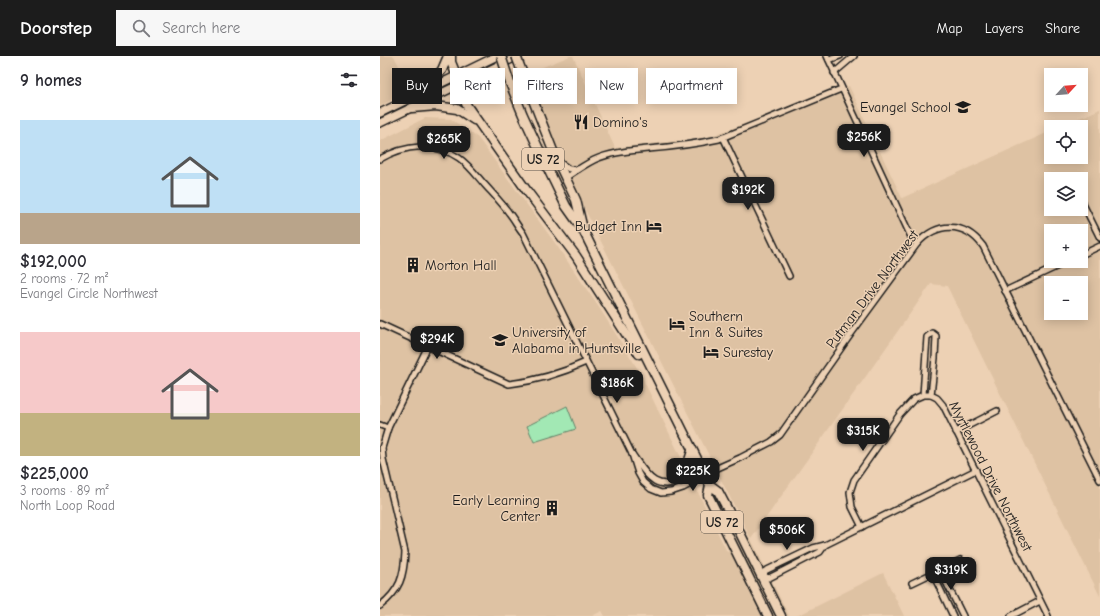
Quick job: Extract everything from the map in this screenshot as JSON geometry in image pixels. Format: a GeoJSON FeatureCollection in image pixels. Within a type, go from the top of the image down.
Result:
{"type":"FeatureCollection","features":[{"type":"Feature","properties":{"kind":"highway"},"geometry":{"type":"LineString","coordinates":[[450,56],[453,68]]}},
{"type":"Feature","properties":{"kind":"highway"},"geometry":{"type":"LineString","coordinates":[[442,70],[450,56]]}},
{"type":"Feature","properties":{"kind":"highway","name":"US 72"},"geometry":{"type":"LineString","coordinates":[[501,56],[526,122],[566,206],[583,230],[692,451],[710,485],[718,491],[763,576],[780,616]]}},
{"type":"Feature","properties":{"kind":"highway","name":"US 72"},"geometry":{"type":"LineString","coordinates":[[517,56],[556,160],[576,200],[583,230]]}},
{"type":"Feature","properties":{"kind":"highway"},"geometry":{"type":"LineString","coordinates":[[466,104],[527,191],[580,262],[666,398]]}},
{"type":"Feature","properties":{"kind":"highway"},"geometry":{"type":"LineString","coordinates":[[412,108],[436,106],[456,109],[478,122]]}},
{"type":"Feature","properties":{"kind":"highway","name":"US 72"},"geometry":{"type":"LineString","coordinates":[[526,122],[535,133],[556,174],[565,178]]}},
{"type":"Feature","properties":{"kind":"highway"},"geometry":{"type":"LineString","coordinates":[[677,482],[685,473],[692,451]]}},
{"type":"Feature","properties":{"kind":"highway","name":"US 72"},"geometry":{"type":"LineString","coordinates":[[710,485],[708,495],[768,616]]}},
{"type":"Feature","properties":{"kind":"highway"},"geometry":{"type":"LineString","coordinates":[[744,567],[751,569],[757,578],[763,576]]}},
{"type":"Feature","properties":{"kind":"highway"},"geometry":{"type":"LineString","coordinates":[[752,584],[758,584],[762,590],[770,593]]}},
{"type":"Feature","properties":{"kind":"main road"},"geometry":{"type":"LineString","coordinates":[[471,68],[497,56]]}},
{"type":"Feature","properties":{"kind":"main road"},"geometry":{"type":"LineString","coordinates":[[493,68],[517,56]]}},
{"type":"Feature","properties":{"kind":"main road"},"geometry":{"type":"LineString","coordinates":[[380,123],[450,89]]}},
{"type":"Feature","properties":{"kind":"main road"},"geometry":{"type":"LineString","coordinates":[[380,113],[399,104]]}},
{"type":"Feature","properties":{"kind":"street"},"geometry":{"type":"LineString","coordinates":[[840,56],[828,58],[841,89],[912,239],[917,244]]}},
{"type":"Feature","properties":{"kind":"street"},"geometry":{"type":"LineString","coordinates":[[834,73],[854,56]]}},
{"type":"Feature","properties":{"kind":"street"},"geometry":{"type":"LineString","coordinates":[[565,178],[593,160],[610,154],[704,142],[723,137],[841,89]]}},
{"type":"Feature","properties":{"kind":"street"},"geometry":{"type":"LineString","coordinates":[[723,137],[789,276]]}},
{"type":"Feature","properties":{"kind":"street"},"geometry":{"type":"LineString","coordinates":[[380,159],[405,148],[420,146],[432,147],[446,151],[459,159],[473,172],[509,212],[522,234],[632,454],[638,473],[643,482],[651,489],[661,493],[672,492],[696,481],[704,474]]}},
{"type":"Feature","properties":{"kind":"street"},"geometry":{"type":"LineString","coordinates":[[556,160],[560,164],[570,169],[578,169]]}},
{"type":"Feature","properties":{"kind":"street"},"geometry":{"type":"LineString","coordinates":[[1088,214],[1100,238]]}},
{"type":"Feature","properties":{"kind":"street","name":"Putman Drive Northwest"},"geometry":{"type":"LineString","coordinates":[[704,474],[740,458],[771,442],[780,435],[855,328],[917,244],[937,229],[948,227],[968,232],[979,240],[983,246],[1100,480]]}},
{"type":"Feature","properties":{"kind":"street"},"geometry":{"type":"LineString","coordinates":[[1088,252],[1100,246]]}},
{"type":"Feature","properties":{"kind":"street"},"geometry":{"type":"LineString","coordinates":[[1005,291],[1054,268]]}},
{"type":"Feature","properties":{"kind":"street"},"geometry":{"type":"LineString","coordinates":[[380,324],[509,384],[529,382],[570,369],[586,362]]}},
{"type":"Feature","properties":{"kind":"street"},"geometry":{"type":"LineString","coordinates":[[862,527],[852,507],[850,492],[854,480],[900,414],[914,399],[923,395],[927,337],[932,334],[936,336],[931,395]]}},
{"type":"Feature","properties":{"kind":"street"},"geometry":{"type":"LineString","coordinates":[[380,606],[396,590],[401,580],[405,552],[389,488],[382,448],[388,428],[428,346]]}},
{"type":"Feature","properties":{"kind":"street","name":"Myrtlewood Drive Northwest"},"geometry":{"type":"LineString","coordinates":[[923,395],[931,395],[937,398],[943,405],[1048,616]]}},
{"type":"Feature","properties":{"kind":"street"},"geometry":{"type":"LineString","coordinates":[[956,432],[997,411]]}},
{"type":"Feature","properties":{"kind":"street"},"geometry":{"type":"LineString","coordinates":[[380,425],[388,428]]}},
{"type":"Feature","properties":{"kind":"street"},"geometry":{"type":"LineString","coordinates":[[632,454],[645,472],[654,481],[662,484],[670,484],[684,480],[693,475],[704,474]]}},
{"type":"Feature","properties":{"kind":"street"},"geometry":{"type":"LineString","coordinates":[[763,576],[765,571],[813,548],[825,545],[976,470]]}},
{"type":"Feature","properties":{"kind":"street"},"geometry":{"type":"LineString","coordinates":[[912,584],[960,560]]}},
{"type":"Feature","properties":{"kind":"street"},"geometry":{"type":"LineString","coordinates":[[940,570],[963,616]]}},
{"type":"Feature","properties":{"kind":"street"},"geometry":{"type":"LineString","coordinates":[[933,574],[953,616]]}},
{"type":"Feature","properties":{"kind":"street"},"geometry":{"type":"LineString","coordinates":[[1011,616],[1040,601]]}},
{"type":"Feature","properties":{"kind":"shaded area"},"geometry":{"type":"Polygon","coordinates":[[[380,56],[394,56],[400,68],[392,68],[392,100],[380,106],[380,56]]]}},
{"type":"Feature","properties":{"kind":"shaded area"},"geometry":{"type":"Polygon","coordinates":[[[570,56],[573,56],[585,82],[585,104],[595,104],[615,148],[708,137],[849,86],[902,198],[1044,134],[1044,164],[1088,164],[1088,120],[1076,120],[1100,109],[1100,596],[947,286],[931,284],[751,539],[563,166],[539,104],[577,104],[577,68],[540,68],[570,56]]]}},
{"type":"Feature","properties":{"kind":"shaded area","name":"University of Alabama in Huntsville"},"geometry":{"type":"Polygon","coordinates":[[[425,118],[451,119],[478,138],[555,243],[600,309],[639,371],[727,552],[751,539],[789,616],[605,616],[602,611],[592,616],[380,616],[380,141],[425,118]]]}},
{"type":"Feature","properties":{"kind":"shaded area"},"geometry":{"type":"Polygon","coordinates":[[[883,573],[904,616],[797,616],[883,573]]]}},
{"type":"Feature","properties":{"kind":"green space"},"geometry":{"type":"Polygon","coordinates":[[[567,406],[576,429],[534,442],[527,426],[567,406]]]}},
{"type":"Feature","properties":{"kind":"place","name":"Evangel School"},"geometry":{"type":"Point","coordinates":[963,107]}},
{"type":"Feature","properties":{"kind":"place","name":"Domino's"},"geometry":{"type":"Point","coordinates":[581,122]}},
{"type":"Feature","properties":{"kind":"place","name":"Budget Inn"},"geometry":{"type":"Point","coordinates":[654,226]}},
{"type":"Feature","properties":{"kind":"place","name":"Morton Hall"},"geometry":{"type":"Point","coordinates":[413,265]}},
{"type":"Feature","properties":{"kind":"place","name":"Southern Inn & Suites"},"geometry":{"type":"Point","coordinates":[677,324]}},
{"type":"Feature","properties":{"kind":"place","name":"University of Alabama in Huntsville"},"geometry":{"type":"Point","coordinates":[500,340]}},
{"type":"Feature","properties":{"kind":"place","name":"Surestay"},"geometry":{"type":"Point","coordinates":[711,352]}},
{"type":"Feature","properties":{"kind":"place","name":"Early Learning Center"},"geometry":{"type":"Point","coordinates":[552,508]}}]}
